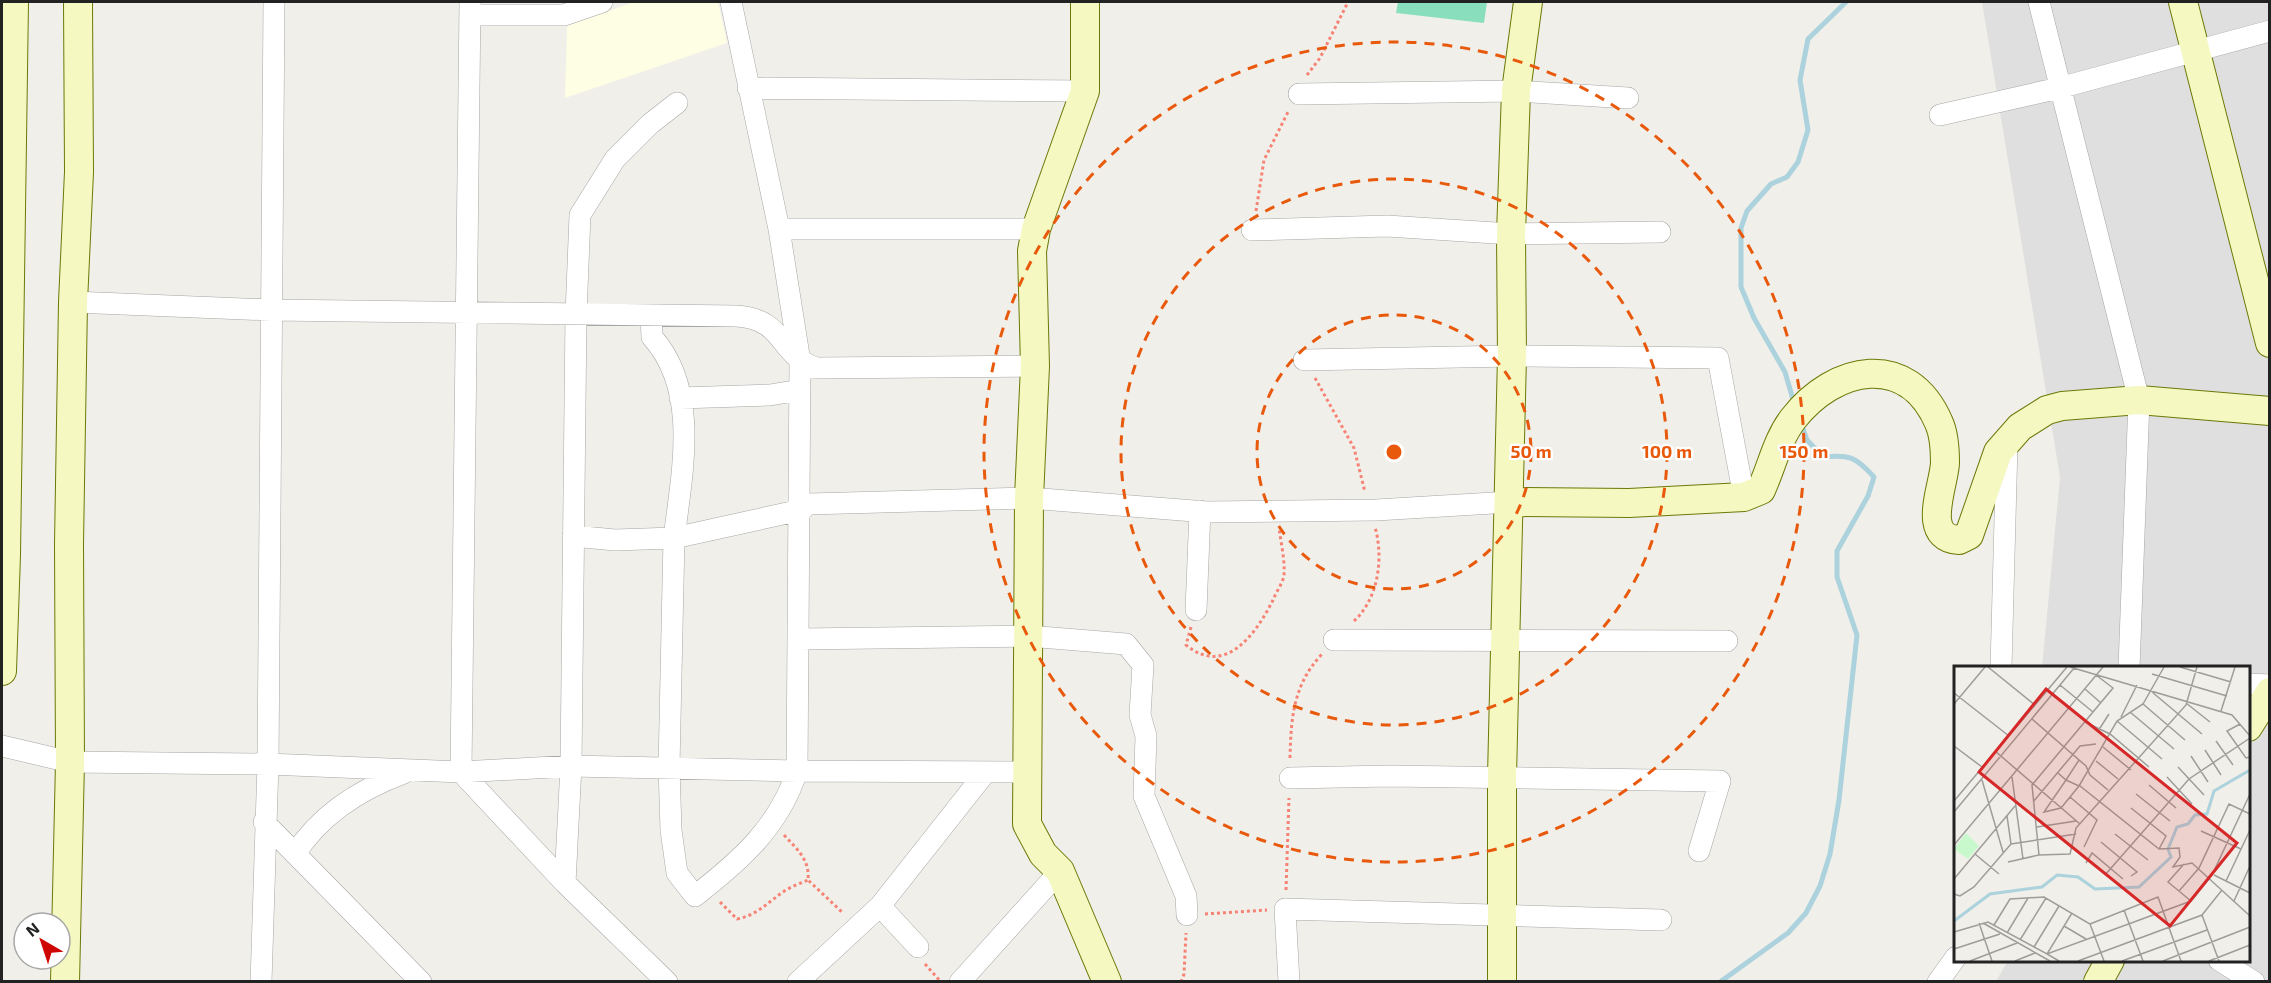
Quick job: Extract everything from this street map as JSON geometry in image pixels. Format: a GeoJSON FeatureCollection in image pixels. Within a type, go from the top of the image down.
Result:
{"type":"FeatureCollection","features":[{"type":"Feature","properties":{"kind":"street"},"geometry":{"type":"LineString","coordinates":[[2,671],[6,178],[14,2]]}},
{"type":"Feature","properties":{"kind":"street"},"geometry":{"type":"LineString","coordinates":[[65,981],[70,762],[69,544],[73,302],[80,172],[78,2]]}},
{"type":"Feature","properties":{"kind":"street"},"geometry":{"type":"LineString","coordinates":[[261,981],[264,822],[268,764],[274,2]]}},
{"type":"Feature","properties":{"kind":"street"},"geometry":{"type":"LineString","coordinates":[[602,2],[564,15],[470,8],[461,772],[565,883],[667,981]]}},
{"type":"Feature","properties":{"kind":"street"},"geometry":{"type":"LineString","coordinates":[[651,315],[652,337],[667,353],[675,371],[680,398],[684,454],[674,538],[669,767],[671,830],[677,873],[695,896],[736,864],[773,823],[792,789],[797,771],[801,510],[800,362],[779,229],[731,2]]}},
{"type":"Feature","properties":{"kind":"street"},"geometry":{"type":"LineString","coordinates":[[1085,2],[1085,91],[1035,229],[1032,251],[1035,366],[1029,498],[1027,824],[1043,854],[1060,872],[1107,981]]}},
{"type":"Feature","properties":{"kind":"street"},"geometry":{"type":"LineString","coordinates":[[1502,981],[1502,777],[1512,356],[1510,234],[1516,91],[1528,2]]}},
{"type":"Feature","properties":{"kind":"street"},"geometry":{"type":"LineString","coordinates":[[2039,2],[2139,400],[2129,666]]}},
{"type":"Feature","properties":{"kind":"street"},"geometry":{"type":"LineString","coordinates":[[2183,2],[2270,343]]}},
{"type":"Feature","properties":{"kind":"street"},"geometry":{"type":"LineString","coordinates":[[1940,115],[2059,88],[2270,31]]}},
{"type":"Feature","properties":{"kind":"street"},"geometry":{"type":"LineString","coordinates":[[748,88],[1085,91]]}},
{"type":"Feature","properties":{"kind":"street"},"geometry":{"type":"LineString","coordinates":[[1299,94],[1516,91],[1628,98]]}},
{"type":"Feature","properties":{"kind":"street"},"geometry":{"type":"LineString","coordinates":[[565,883],[571,766],[576,315],[580,215],[615,159],[650,124],[677,103]]}},
{"type":"Feature","properties":{"kind":"street"},"geometry":{"type":"LineString","coordinates":[[1252,230],[1387,226],[1510,234],[1660,232]]}},
{"type":"Feature","properties":{"kind":"street"},"geometry":{"type":"LineString","coordinates":[[779,229],[1035,229]]}},
{"type":"Feature","properties":{"kind":"street"},"geometry":{"type":"LineString","coordinates":[[73,302],[467,315],[752,317],[771,326],[800,362],[816,368],[1035,366]]}},
{"type":"Feature","properties":{"kind":"street"},"geometry":{"type":"LineString","coordinates":[[1304,360],[1512,356],[1718,358],[1744,497]]}},
{"type":"Feature","properties":{"kind":"street"},"geometry":{"type":"LineString","coordinates":[[573,536],[615,540],[674,538],[801,510],[810,504],[1029,498],[1200,511],[1376,510],[1510,502],[1629,502],[1744,497],[1761,490],[1784,431],[1821,392],[1858,373],[1877,372],[1902,380],[1921,397],[1936,417],[1943,438],[1945,464],[1938,496],[1939,530],[1951,540],[1959,540],[1970,535],[1992,464],[2007,440],[2032,418],[2048,410],[2062,406],[2139,400],[2270,411]]}},
{"type":"Feature","properties":{"kind":"street"},"geometry":{"type":"LineString","coordinates":[[680,398],[770,395],[800,390]]}},
{"type":"Feature","properties":{"kind":"street"},"geometry":{"type":"LineString","coordinates":[[2001,666],[2007,440]]}},
{"type":"Feature","properties":{"kind":"street"},"geometry":{"type":"LineString","coordinates":[[1196,610],[1200,511]]}},
{"type":"Feature","properties":{"kind":"street"},"geometry":{"type":"LineString","coordinates":[[799,639],[1028,636],[1126,644],[1143,665],[1140,715],[1146,736],[1144,796],[1186,896],[1187,915]]}},
{"type":"Feature","properties":{"kind":"street"},"geometry":{"type":"LineString","coordinates":[[1334,640],[1727,641]]}},
{"type":"Feature","properties":{"kind":"street"},"geometry":{"type":"LineString","coordinates":[[2250,684],[2270,685]]}},
{"type":"Feature","properties":{"kind":"street"},"geometry":{"type":"LineString","coordinates":[[2250,724],[2270,692]]}},
{"type":"Feature","properties":{"kind":"street"},"geometry":{"type":"LineString","coordinates":[[2,746],[70,762],[268,764],[461,772],[571,766],[797,771],[1028,772]]}},
{"type":"Feature","properties":{"kind":"street"},"geometry":{"type":"LineString","coordinates":[[295,854],[305,838],[331,813],[384,780],[411,770]]}},
{"type":"Feature","properties":{"kind":"street"},"geometry":{"type":"LineString","coordinates":[[798,981],[880,906],[985,772]]}},
{"type":"Feature","properties":{"kind":"street"},"geometry":{"type":"LineString","coordinates":[[1290,778],[1390,776],[1720,781],[1700,851]]}},
{"type":"Feature","properties":{"kind":"street"},"geometry":{"type":"LineString","coordinates":[[264,822],[421,981]]}},
{"type":"Feature","properties":{"kind":"street"},"geometry":{"type":"LineString","coordinates":[[960,981],[1060,872]]}},
{"type":"Feature","properties":{"kind":"street"},"geometry":{"type":"LineString","coordinates":[[880,906],[918,947]]}},
{"type":"Feature","properties":{"kind":"street"},"geometry":{"type":"LineString","coordinates":[[1289,981],[1285,909],[1661,920]]}},
{"type":"Feature","properties":{"kind":"street"},"geometry":{"type":"LineString","coordinates":[[1938,981],[1954,960]]}},
{"type":"Feature","properties":{"kind":"street"},"geometry":{"type":"LineString","coordinates":[[2098,981],[2109,962]]}},
{"type":"Feature","properties":{"kind":"street"},"geometry":{"type":"LineString","coordinates":[[2223,962],[2254,981]]}},
{"type":"Feature","properties":{"kind":"street"},"geometry":{"type":"LineString","coordinates":[[2265,981],[2270,975]]}},
{"type":"Feature","properties":{"kind":"path"},"geometry":{"type":"LineString","coordinates":[[1186,645],[1202,654],[1225,654],[1243,646],[1264,617],[1284,577],[1275,509]]}},
{"type":"Feature","properties":{"kind":"path"},"geometry":{"type":"LineString","coordinates":[[773,823],[804,858],[809,869],[808,880]]}},
{"type":"Feature","properties":{"kind":"path"},"geometry":{"type":"LineString","coordinates":[[706,888],[737,919],[763,909],[787,890],[808,880]]}},
{"type":"Feature","properties":{"kind":"path"},"geometry":{"type":"LineString","coordinates":[[808,880],[857,926]]}},
{"type":"Feature","properties":{"kind":"path"},"geometry":{"type":"LineString","coordinates":[[1181,981],[1184,974],[1187,915],[1285,909]]}},
{"type":"Feature","properties":{"kind":"shaded area"},"geometry":{"type":"Polygon","coordinates":[[[634,2],[718,2],[727,43],[565,98],[567,26],[634,2]]]}},
{"type":"Feature","properties":{"kind":"shaded area"},"geometry":{"type":"Polygon","coordinates":[[[1982,2],[2269,2],[2269,981],[1996,981],[2007,962],[2250,962],[2250,666],[2042,666],[2060,477],[1982,2]]]}},
{"type":"Feature","properties":{"kind":"green space"},"geometry":{"type":"Polygon","coordinates":[[[1398,2],[1487,2],[1484,23],[1396,13],[1398,2]]]}},
{"type":"Feature","properties":{"kind":"waterway"},"geometry":{"type":"LineString","coordinates":[[1794,403],[1785,372],[1754,318],[1741,287],[1741,228],[1747,211],[1771,184],[1787,177],[1798,162],[1808,130],[1800,80],[1808,39],[1846,2]]}},
{"type":"Feature","properties":{"kind":"waterway"},"geometry":{"type":"LineString","coordinates":[[1720,982],[1788,933],[1806,913],[1820,886],[1830,854],[1839,800],[1857,635],[1837,577],[1837,551],[1868,496],[1874,477],[1852,458],[1823,457],[1807,440],[1801,423]]}}]}
